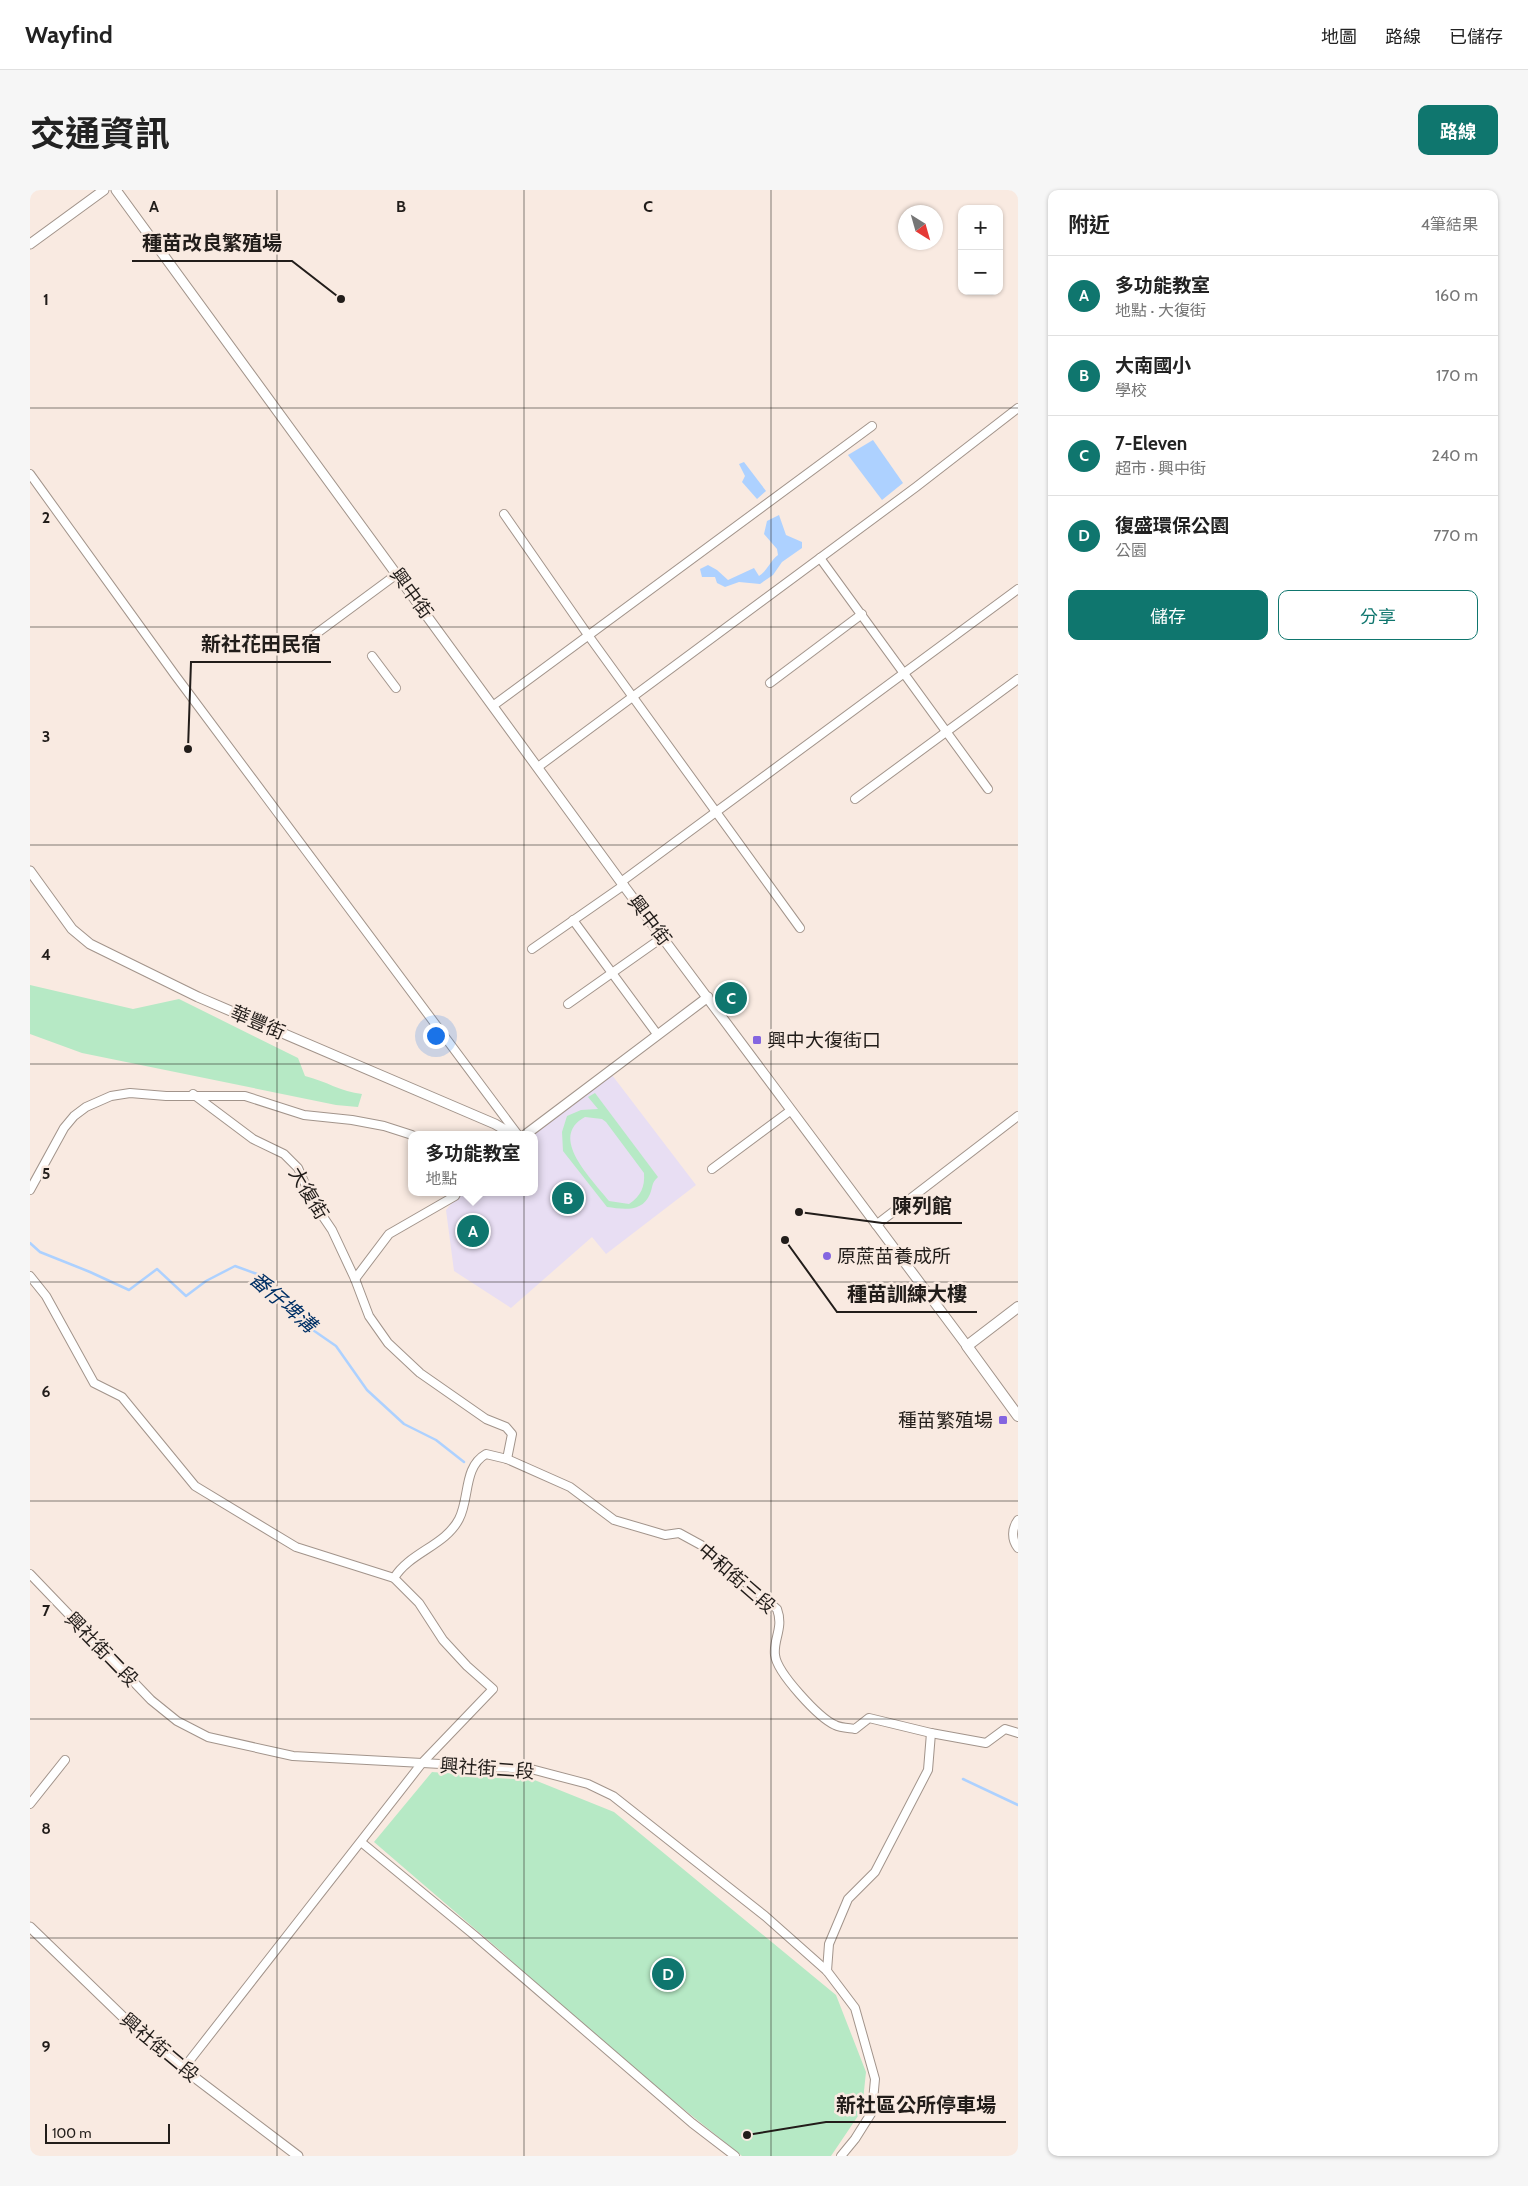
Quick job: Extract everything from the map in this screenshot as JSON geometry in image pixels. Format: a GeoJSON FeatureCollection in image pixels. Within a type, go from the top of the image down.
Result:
{"type":"FeatureCollection","features":[{"type":"Feature","properties":{"kind":"main road"},"geometry":{"type":"LineString","coordinates":[[1018,1308],[966,1346],[1018,1416]]}},
{"type":"Feature","properties":{"kind":"street"},"geometry":{"type":"LineString","coordinates":[[30,244],[104,190]]}},
{"type":"Feature","properties":{"kind":"street","name":"興中街"},"geometry":{"type":"LineString","coordinates":[[116,190],[623,884],[966,1346]]}},
{"type":"Feature","properties":{"kind":"street"},"geometry":{"type":"LineString","coordinates":[[538,767],[820,558],[1018,408]]}},
{"type":"Feature","properties":{"kind":"street"},"geometry":{"type":"LineString","coordinates":[[494,705],[872,426]]}},
{"type":"Feature","properties":{"kind":"street"},"geometry":{"type":"LineString","coordinates":[[30,474],[175,675],[513,1131]]}},
{"type":"Feature","properties":{"kind":"street"},"geometry":{"type":"LineString","coordinates":[[504,514],[632,697],[800,928]]}},
{"type":"Feature","properties":{"kind":"street"},"geometry":{"type":"LineString","coordinates":[[820,558],[988,789]]}},
{"type":"Feature","properties":{"kind":"street"},"geometry":{"type":"LineString","coordinates":[[305,642],[398,574]]}},
{"type":"Feature","properties":{"kind":"street"},"geometry":{"type":"LineString","coordinates":[[532,949],[623,884],[716,812],[1018,589]]}},
{"type":"Feature","properties":{"kind":"street"},"geometry":{"type":"LineString","coordinates":[[770,682],[862,614]]}},
{"type":"Feature","properties":{"kind":"street"},"geometry":{"type":"LineString","coordinates":[[372,656],[396,688]]}},
{"type":"Feature","properties":{"kind":"street"},"geometry":{"type":"LineString","coordinates":[[855,799],[1018,679]]}},
{"type":"Feature","properties":{"kind":"street","name":"華豐街"},"geometry":{"type":"LineString","coordinates":[[30,871],[72,928],[90,944],[198,997],[508,1131]]}},
{"type":"Feature","properties":{"kind":"street"},"geometry":{"type":"LineString","coordinates":[[573,920],[657,1034]]}},
{"type":"Feature","properties":{"kind":"street"},"geometry":{"type":"LineString","coordinates":[[568,1004],[663,937]]}},
{"type":"Feature","properties":{"kind":"street"},"geometry":{"type":"LineString","coordinates":[[530,1131],[708,996]]}},
{"type":"Feature","properties":{"kind":"street"},"geometry":{"type":"LineString","coordinates":[[30,1190],[64,1128],[74,1116],[86,1107],[111,1096],[130,1093],[166,1096],[192,1094],[245,1096],[304,1115],[352,1120],[384,1126],[408,1134]]}},
{"type":"Feature","properties":{"kind":"street","name":"大復街"},"geometry":{"type":"LineString","coordinates":[[192,1094],[253,1139],[284,1154],[298,1168],[312,1202],[332,1230],[356,1279],[369,1316],[388,1344],[420,1373],[450,1396],[486,1419],[506,1427],[512,1434],[506,1459]]}},
{"type":"Feature","properties":{"kind":"street"},"geometry":{"type":"LineString","coordinates":[[712,1169],[790,1111]]}},
{"type":"Feature","properties":{"kind":"street"},"geometry":{"type":"LineString","coordinates":[[876,1225],[1018,1116]]}},
{"type":"Feature","properties":{"kind":"street"},"geometry":{"type":"LineString","coordinates":[[356,1279],[389,1234],[455,1196]]}},
{"type":"Feature","properties":{"kind":"street"},"geometry":{"type":"LineString","coordinates":[[30,1276],[46,1296],[94,1383],[122,1397],[196,1486],[296,1547],[394,1578],[419,1603],[449,1646],[493,1689],[422,1763],[183,2068]]}},
{"type":"Feature","properties":{"kind":"street"},"geometry":{"type":"LineString","coordinates":[[394,1578],[400,1569],[416,1554],[445,1536],[459,1519],[473,1467],[478,1459],[486,1454],[506,1459]]}},
{"type":"Feature","properties":{"kind":"street","name":"中和街三段"},"geometry":{"type":"LineString","coordinates":[[506,1459],[570,1487],[614,1520],[665,1536],[679,1533],[701,1545],[777,1609],[780,1619],[774,1654],[779,1666],[803,1697],[835,1725],[854,1729],[869,1718],[931,1733],[986,1743],[1004,1729],[1018,1733]]}},
{"type":"Feature","properties":{"kind":"street"},"geometry":{"type":"LineString","coordinates":[[1018,1520],[1013,1527],[1014,1543],[1018,1548]]}},
{"type":"Feature","properties":{"kind":"street","name":"興社街二段"},"geometry":{"type":"LineString","coordinates":[[30,1574],[151,1700],[177,1721],[208,1737],[294,1756],[531,1769],[588,1784],[613,1796],[765,1916],[827,1971],[855,2008],[876,2079],[872,2112],[856,2139],[841,2156]]}},
{"type":"Feature","properties":{"kind":"street"},"geometry":{"type":"LineString","coordinates":[[827,1971],[829,1944],[848,1899],[875,1872],[928,1770],[931,1733]]}},
{"type":"Feature","properties":{"kind":"street"},"geometry":{"type":"LineString","coordinates":[[30,1804],[65,1760]]}},
{"type":"Feature","properties":{"kind":"street"},"geometry":{"type":"LineString","coordinates":[[361,1842],[482,1941],[692,2123],[735,2156]]}},
{"type":"Feature","properties":{"kind":"street","name":"興社街二段"},"geometry":{"type":"LineString","coordinates":[[30,1927],[152,2044],[298,2156]]}},
{"type":"Feature","properties":{"kind":"shaded area"},"geometry":{"type":"Polygon","coordinates":[[[612,1075],[696,1185],[606,1254],[592,1237],[511,1308],[454,1271],[446,1210],[458,1196],[538,1196],[538,1131],[535,1131],[612,1075]]]}},
{"type":"Feature","properties":{"kind":"green space"},"geometry":{"type":"Polygon","coordinates":[[[30,985],[133,1009],[179,999],[298,1058],[305,1076],[347,1091],[362,1094],[358,1107],[336,1105],[82,1053],[30,1034],[30,985]]]}},
{"type":"Feature","properties":{"kind":"green space"},"geometry":{"type":"Polygon","coordinates":[[[595,1093],[658,1177],[653,1183],[647,1200],[637,1207],[626,1209],[607,1207],[563,1151],[562,1132],[567,1116],[581,1110],[598,1109],[588,1097],[595,1093]],[[585,1117],[574,1125],[570,1136],[572,1147],[584,1170],[609,1201],[629,1204],[637,1198],[641,1191],[644,1183],[644,1173],[602,1119],[585,1117]]]}},
{"type":"Feature","properties":{"kind":"green space"},"geometry":{"type":"Polygon","coordinates":[[[432,1772],[532,1779],[614,1812],[836,1995],[866,2072],[862,2110],[831,2156],[742,2156],[584,2029],[503,1953],[374,1842],[432,1772]]]}},
{"type":"Feature","properties":{"kind":"water"},"geometry":{"type":"Polygon","coordinates":[[[873,440],[903,483],[882,500],[848,455],[873,440]]]}},
{"type":"Feature","properties":{"kind":"water"},"geometry":{"type":"Polygon","coordinates":[[[744,462],[766,491],[757,499],[742,482],[745,476],[739,464],[744,462]]]}},
{"type":"Feature","properties":{"kind":"water"},"geometry":{"type":"Polygon","coordinates":[[[779,515],[786,535],[802,542],[802,548],[782,562],[773,575],[760,584],[739,582],[725,587],[717,583],[715,577],[702,577],[700,569],[708,565],[728,580],[754,568],[759,576],[762,574],[778,555],[777,549],[764,534],[767,521],[779,515]]]}},
{"type":"Feature","properties":{"kind":"waterway","name":"番仔埤溝"},"geometry":{"type":"LineString","coordinates":[[30,1243],[40,1252],[129,1290],[157,1269],[186,1296],[206,1281],[235,1266],[257,1274],[310,1328],[336,1346],[367,1390],[404,1424],[436,1440],[464,1462]]}},
{"type":"Feature","properties":{"kind":"waterway"},"geometry":{"type":"LineString","coordinates":[[963,1779],[1018,1805]]}},
{"type":"Feature","properties":{"kind":"place","name":"種苗改良繁殖場"},"geometry":{"type":"Point","coordinates":[341,299]}},
{"type":"Feature","properties":{"kind":"place","name":"新社花田民宿"},"geometry":{"type":"Point","coordinates":[188,749]}},
{"type":"Feature","properties":{"kind":"place","name":"7-Eleven"},"geometry":{"type":"Point","coordinates":[731,998]}},
{"type":"Feature","properties":{"kind":"place","name":"興中大復街口"},"geometry":{"type":"Point","coordinates":[757,1040]}},
{"type":"Feature","properties":{"kind":"place","name":"大南國小"},"geometry":{"type":"Point","coordinates":[568,1198]}},
{"type":"Feature","properties":{"kind":"place","name":"陳列館"},"geometry":{"type":"Point","coordinates":[799,1212]}},
{"type":"Feature","properties":{"kind":"place","name":"多功能教室"},"geometry":{"type":"Point","coordinates":[473,1231]}},
{"type":"Feature","properties":{"kind":"place","name":"種苗訓練大樓"},"geometry":{"type":"Point","coordinates":[785,1240]}},
{"type":"Feature","properties":{"kind":"place","name":"原蔗苗養成所"},"geometry":{"type":"Point","coordinates":[827,1256]}},
{"type":"Feature","properties":{"kind":"place","name":"種苗繁殖場"},"geometry":{"type":"Point","coordinates":[1003,1420]}},
{"type":"Feature","properties":{"kind":"place","name":"復盛環保公園"},"geometry":{"type":"Point","coordinates":[668,1974]}},
{"type":"Feature","properties":{"kind":"place","name":"新社區公所停車場"},"geometry":{"type":"Point","coordinates":[747,2135]}}]}
